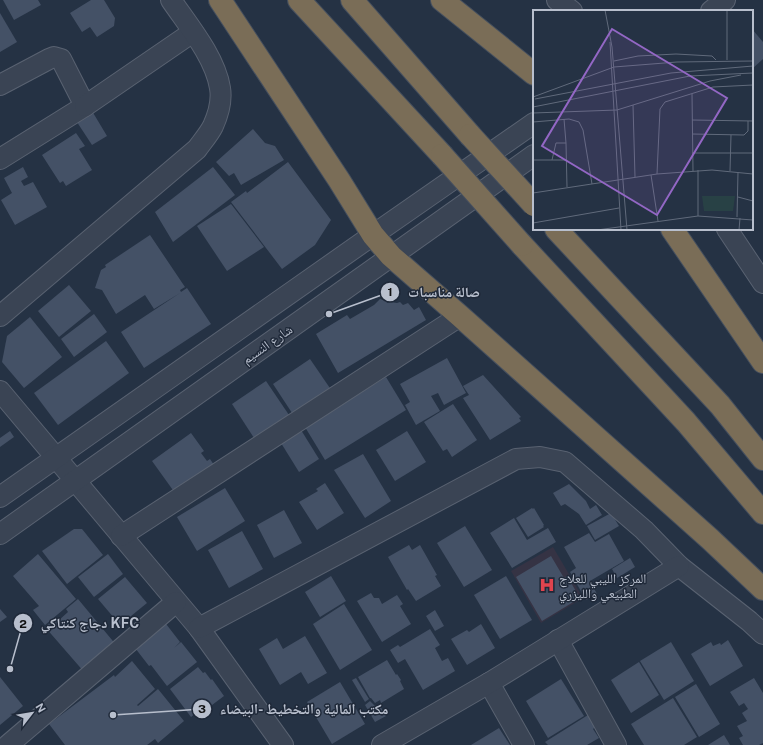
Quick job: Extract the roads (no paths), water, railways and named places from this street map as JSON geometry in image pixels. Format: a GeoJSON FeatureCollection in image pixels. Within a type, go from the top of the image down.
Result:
{"type":"FeatureCollection","features":[{"type":"Feature","properties":{"kind":"highway"},"geometry":{"type":"LineString","coordinates":[[220,0],[334,174],[372,235],[391,256],[710,539],[763,589]]}},
{"type":"Feature","properties":{"kind":"highway"},"geometry":{"type":"LineString","coordinates":[[299,0],[442,155],[522,245],[686,422],[763,513]]}},
{"type":"Feature","properties":{"kind":"highway"},"geometry":{"type":"LineString","coordinates":[[352,0],[470,135],[533,204]]}},
{"type":"Feature","properties":{"kind":"highway"},"geometry":{"type":"LineString","coordinates":[[442,0],[533,73]]}},
{"type":"Feature","properties":{"kind":"highway"},"geometry":{"type":"LineString","coordinates":[[557,230],[720,405],[763,459]]}},
{"type":"Feature","properties":{"kind":"highway"},"geometry":{"type":"LineString","coordinates":[[673,230],[763,362]]}},
{"type":"Feature","properties":{"kind":"street"},"geometry":{"type":"LineString","coordinates":[[0,316],[197,149],[213,127],[219,108],[220,88],[215,71],[207,53],[171,0]]}},
{"type":"Feature","properties":{"kind":"street"},"geometry":{"type":"LineString","coordinates":[[557,0],[571,10]]}},
{"type":"Feature","properties":{"kind":"street"},"geometry":{"type":"LineString","coordinates":[[712,10],[725,0]]}},
{"type":"Feature","properties":{"kind":"street"},"geometry":{"type":"LineString","coordinates":[[1,156],[85,106],[193,32]]}},
{"type":"Feature","properties":{"kind":"street"},"geometry":{"type":"LineString","coordinates":[[0,85],[54,57],[61,59],[85,106]]}},
{"type":"Feature","properties":{"kind":"street"},"geometry":{"type":"LineString","coordinates":[[0,497],[533,124]]}},
{"type":"Feature","properties":{"kind":"street","name":"شارع النسيم"},"geometry":{"type":"LineString","coordinates":[[0,534],[533,156]]}},
{"type":"Feature","properties":{"kind":"street"},"geometry":{"type":"LineString","coordinates":[[728,230],[763,283]]}},
{"type":"Feature","properties":{"kind":"street"},"geometry":{"type":"LineString","coordinates":[[121,536],[460,316]]}},
{"type":"Feature","properties":{"kind":"street"},"geometry":{"type":"LineString","coordinates":[[0,391],[74,481],[199,628],[283,745]]}},
{"type":"Feature","properties":{"kind":"street"},"geometry":{"type":"LineString","coordinates":[[199,628],[516,459],[540,457],[565,462],[644,530],[679,566],[749,621],[763,634]]}},
{"type":"Feature","properties":{"kind":"street"},"geometry":{"type":"LineString","coordinates":[[394,742],[679,566]]}},
{"type":"Feature","properties":{"kind":"street"},"geometry":{"type":"LineString","coordinates":[[8,745],[176,602]]}},
{"type":"Feature","properties":{"kind":"street"},"geometry":{"type":"LineString","coordinates":[[558,640],[616,745]]}},
{"type":"Feature","properties":{"kind":"street"},"geometry":{"type":"LineString","coordinates":[[489,683],[524,745]]}},
{"type":"Feature","properties":{"kind":"place","name":"صالة مناسبات"},"geometry":{"type":"Point","coordinates":[329,314]}},
{"type":"Feature","properties":{"kind":"place","name":"المركز الليبي للعلاج الطبيعي والليزري"},"geometry":{"type":"Point","coordinates":[547,585]}},
{"type":"Feature","properties":{"kind":"place","name":"دجاج كنتاكي KFC"},"geometry":{"type":"Point","coordinates":[10,669]}},
{"type":"Feature","properties":{"kind":"place","name":"مكتب المالية والتخطيط -البيضاء"},"geometry":{"type":"Point","coordinates":[113,715]}}]}
